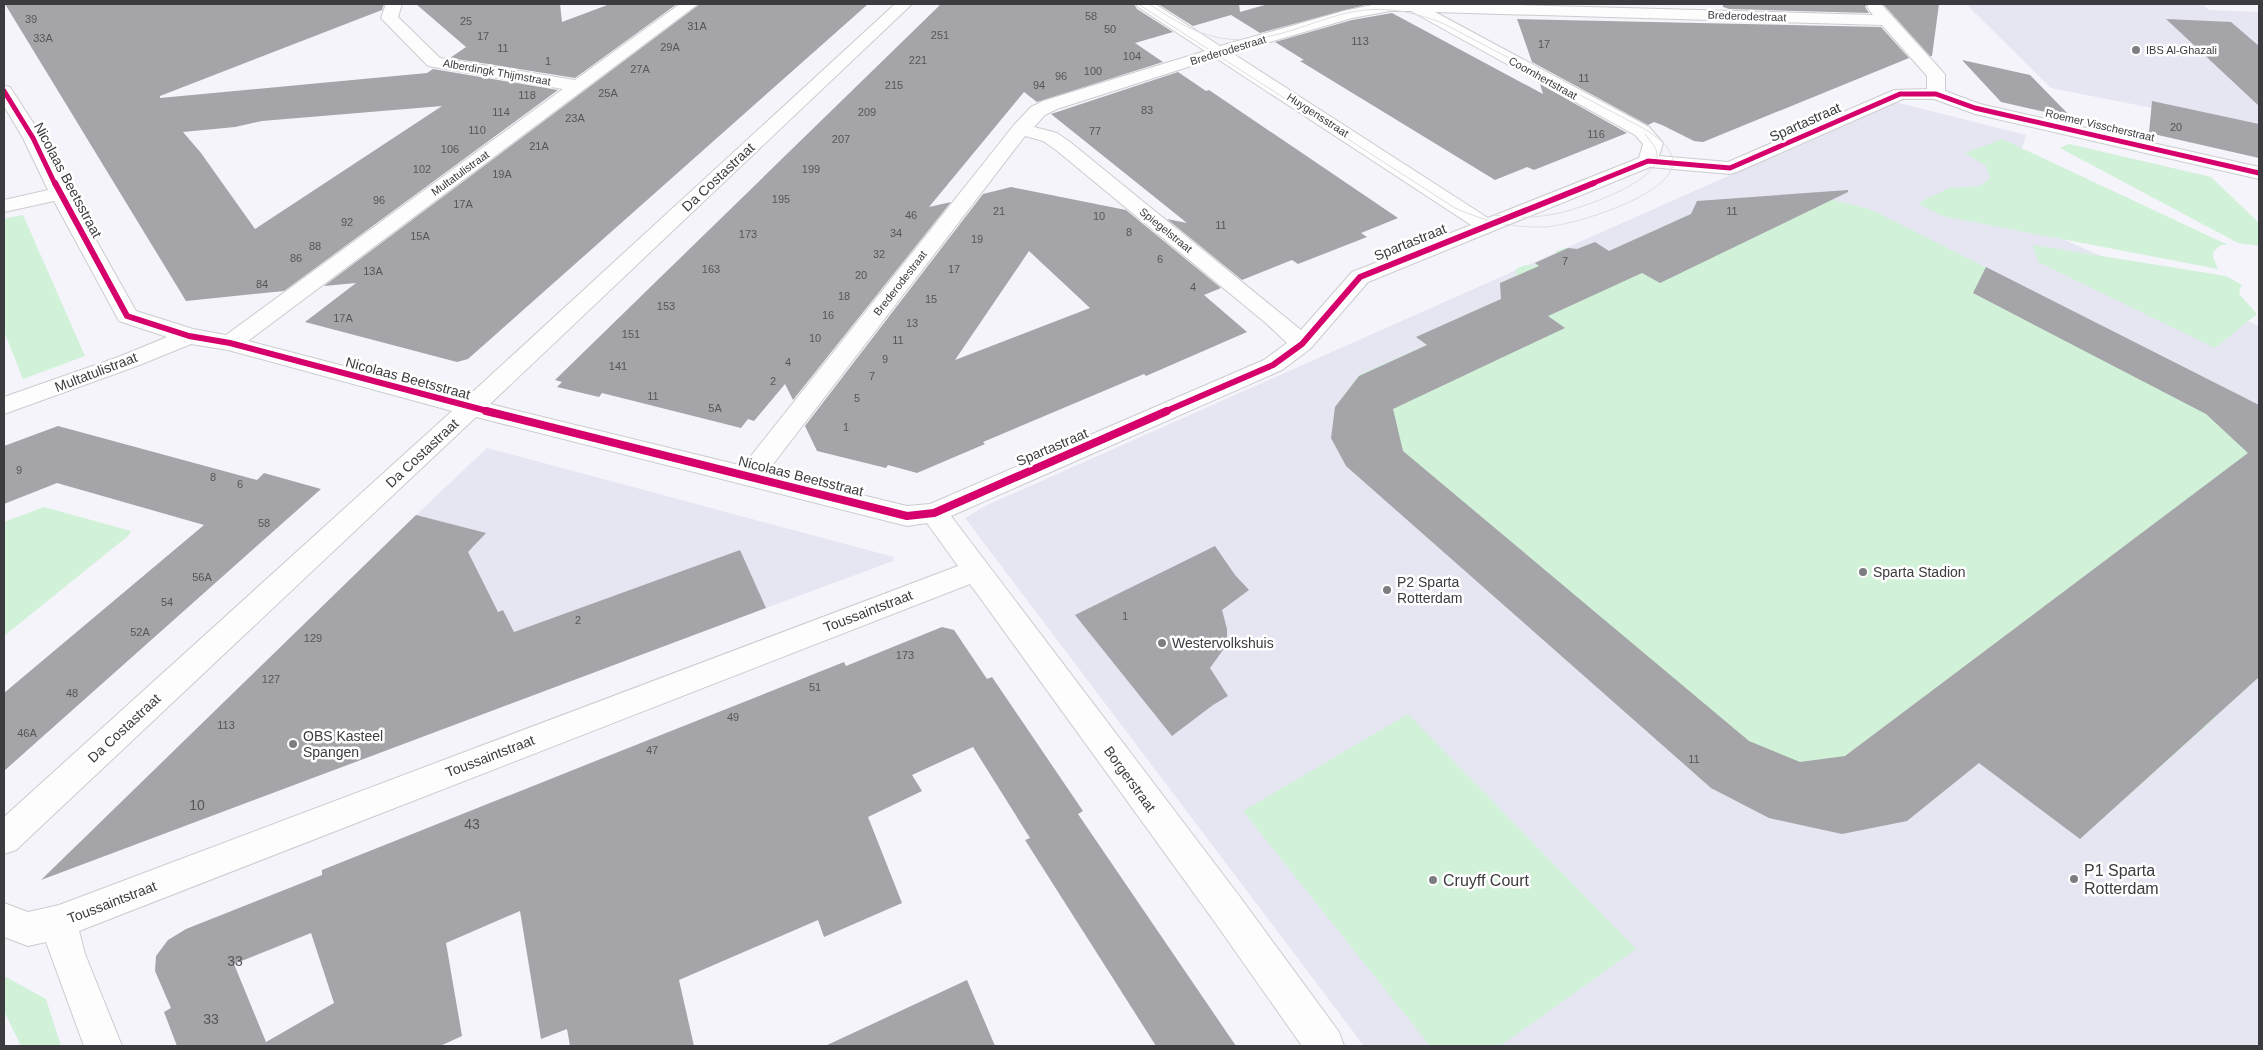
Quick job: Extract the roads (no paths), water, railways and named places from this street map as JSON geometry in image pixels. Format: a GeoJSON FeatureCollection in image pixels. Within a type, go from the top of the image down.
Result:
{"type":"FeatureCollection","features":[{"type":"Feature","properties":{"kind":"street","name":"Alberdingk Thijmstraat"},"geometry":{"type":"LineString","coordinates":[[394,4],[389,18],[434,62],[579,86]]}},
{"type":"Feature","properties":{"kind":"street","name":"Multatulistraat"},"geometry":{"type":"LineString","coordinates":[[230,343],[690,4]]}},
{"type":"Feature","properties":{"kind":"street","name":"Da Costastraat"},"geometry":{"type":"LineString","coordinates":[[4,839],[472,407],[904,4]]}},
{"type":"Feature","properties":{"kind":"street","name":"Huygensstraat"},"geometry":{"type":"LineString","coordinates":[[1144,4],[1486,225]]}},
{"type":"Feature","properties":{"kind":"street"},"geometry":{"type":"LineString","coordinates":[[1873,4],[1936,75],[1936,94]]}},
{"type":"Feature","properties":{"kind":"street","name":"Brederodestraat"},"geometry":{"type":"LineString","coordinates":[[749,476],[1022,129],[1038,112],[1050,105],[1257,40],[1350,14],[1390,6],[1886,20]]}},
{"type":"Feature","properties":{"kind":"street","name":"Coornhertstraat"},"geometry":{"type":"LineString","coordinates":[[1414,7],[1642,131],[1653,143],[1648,161]]}},
{"type":"Feature","properties":{"kind":"street","name":"Nicolaas Beetsstraat"},"geometry":{"type":"LineString","coordinates":[[4,92],[33,138],[60,194],[127,316],[188,336],[230,343],[472,407],[907,516],[934,513]]}},
{"type":"Feature","properties":{"kind":"street","name":"Spartastraat"},"geometry":{"type":"LineString","coordinates":[[934,513],[1273,365],[1302,344],[1360,276],[1648,161],[1730,168],[1900,94],[1936,94]]}},
{"type":"Feature","properties":{"kind":"street","name":"Roemer Visscherstraat"},"geometry":{"type":"LineString","coordinates":[[1936,94],[1975,108],[2259,173]]}},
{"type":"Feature","properties":{"kind":"street","name":"Spiegelstraat"},"geometry":{"type":"LineString","coordinates":[[1022,129],[1050,137],[1063,146],[1275,319],[1302,344]]}},
{"type":"Feature","properties":{"kind":"street"},"geometry":{"type":"LineString","coordinates":[[4,206],[60,194]]}},
{"type":"Feature","properties":{"kind":"street","name":"Multatulistraat"},"geometry":{"type":"LineString","coordinates":[[4,406],[188,336]]}},
{"type":"Feature","properties":{"kind":"street","name":"Borgerstraat"},"geometry":{"type":"LineString","coordinates":[[934,513],[1227,909],[1325,1046]]}},
{"type":"Feature","properties":{"kind":"street","name":"Toussaintstraat"},"geometry":{"type":"LineString","coordinates":[[4,920],[28,929],[59,922],[976,570]]}},
{"type":"Feature","properties":{"kind":"street"},"geometry":{"type":"LineString","coordinates":[[59,922],[67,954],[103,1046]]}},
{"type":"Feature","properties":{"kind":"tram line"},"geometry":{"type":"LineString","coordinates":[[1138,4],[1455,208],[1477,217],[1498,223],[1544,227],[1576,221],[1597,215],[1640,197],[1657,186],[1669,174],[1673,161],[1672,155],[1662,142],[1643,128],[1432,19],[1397,11],[1360,11],[1332,17],[1274,35],[1244,40],[1217,37],[1196,31],[1149,4]]}},
{"type":"Feature","properties":{"kind":"tram line"},"geometry":{"type":"LineString","coordinates":[[1495,215],[1529,217],[1560,213],[1611,195],[1628,186],[1643,177],[1653,167],[1657,157],[1655,148],[1645,134]]}},
{"type":"Feature","properties":{"kind":"place","name":"IBS Al-Ghazali"},"geometry":{"type":"Point","coordinates":[2136,50]}},
{"type":"Feature","properties":{"kind":"place","name":"Sparta Stadion"},"geometry":{"type":"Point","coordinates":[1863,572]}},
{"type":"Feature","properties":{"kind":"place","name":"P2 Sparta Rotterdam"},"geometry":{"type":"Point","coordinates":[1387,590]}},
{"type":"Feature","properties":{"kind":"place","name":"Westervolkshuis"},"geometry":{"type":"Point","coordinates":[1162,643]}},
{"type":"Feature","properties":{"kind":"place","name":"OBS Kasteel Spangen"},"geometry":{"type":"Point","coordinates":[293,744]}},
{"type":"Feature","properties":{"kind":"place","name":"P1 Sparta Rotterdam"},"geometry":{"type":"Point","coordinates":[2074,879]}},
{"type":"Feature","properties":{"kind":"place","name":"Cruyff Court"},"geometry":{"type":"Point","coordinates":[1433,880]}}]}
